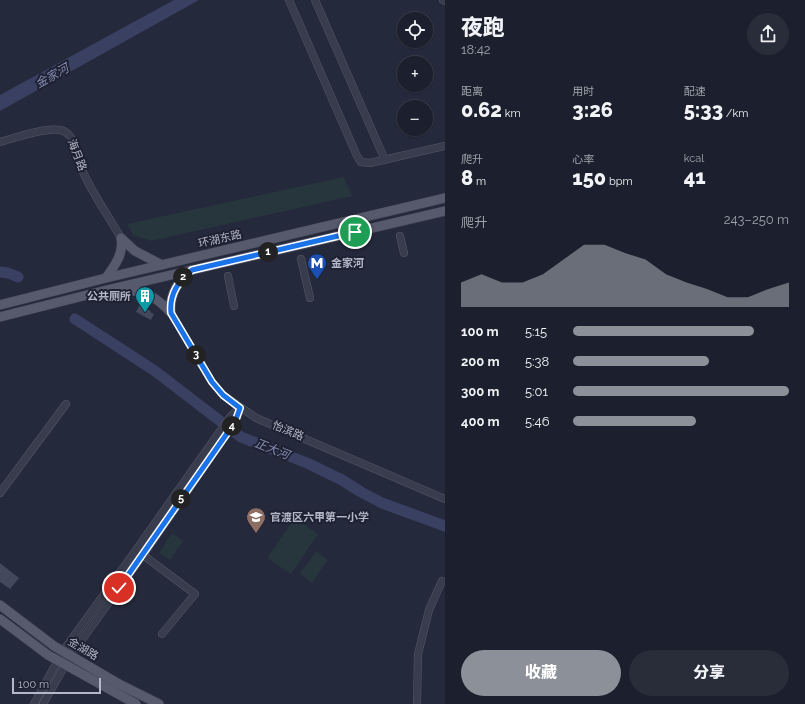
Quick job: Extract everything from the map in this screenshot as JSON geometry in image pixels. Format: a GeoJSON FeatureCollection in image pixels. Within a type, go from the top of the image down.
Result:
{"type":"FeatureCollection","features":[{"type":"Feature","properties":{"kind":"main road","name":"环湖东路"},"geometry":{"type":"LineString","coordinates":[[0,305],[106,278],[445,198]]}},
{"type":"Feature","properties":{"kind":"main road"},"geometry":{"type":"LineString","coordinates":[[0,317],[111,288],[445,211]]}},
{"type":"Feature","properties":{"kind":"main road"},"geometry":{"type":"LineString","coordinates":[[121,238],[135,251],[162,265]]}},
{"type":"Feature","properties":{"kind":"main road"},"geometry":{"type":"LineString","coordinates":[[106,278],[119,258],[123,246],[121,238]]}},
{"type":"Feature","properties":{"kind":"main road"},"geometry":{"type":"LineString","coordinates":[[171,313],[170,305],[176,288],[184,276],[192,270]]}},
{"type":"Feature","properties":{"kind":"main road"},"geometry":{"type":"LineString","coordinates":[[111,288],[149,294],[159,300],[171,313]]}},
{"type":"Feature","properties":{"kind":"main road","name":"金湖路"},"geometry":{"type":"LineString","coordinates":[[0,605],[67,653],[119,684],[159,704]]}},
{"type":"Feature","properties":{"kind":"main road","name":"金湖路"},"geometry":{"type":"LineString","coordinates":[[0,619],[62,663],[136,704]]}},
{"type":"Feature","properties":{"kind":"street"},"geometry":{"type":"LineString","coordinates":[[289,0],[357,156],[361,162],[365,163],[385,160],[445,146]]}},
{"type":"Feature","properties":{"kind":"street"},"geometry":{"type":"LineString","coordinates":[[315,0],[385,160]]}},
{"type":"Feature","properties":{"kind":"street","name":"海月路"},"geometry":{"type":"LineString","coordinates":[[0,142],[27,134],[54,130],[61,130],[68,134],[75,145],[77,159],[81,168],[121,238]]}},
{"type":"Feature","properties":{"kind":"street"},"geometry":{"type":"LineString","coordinates":[[400,236],[404,253]]}},
{"type":"Feature","properties":{"kind":"street"},"geometry":{"type":"LineString","coordinates":[[301,259],[310,298]]}},
{"type":"Feature","properties":{"kind":"street"},"geometry":{"type":"LineString","coordinates":[[228,276],[234,306]]}},
{"type":"Feature","properties":{"kind":"street","name":"怡滨路"},"geometry":{"type":"LineString","coordinates":[[171,313],[212,382],[223,395],[240,408],[256,418],[445,499]]}},
{"type":"Feature","properties":{"kind":"street"},"geometry":{"type":"LineString","coordinates":[[0,493],[66,404]]}},
{"type":"Feature","properties":{"kind":"street"},"geometry":{"type":"LineString","coordinates":[[67,653],[143,555],[240,408]]}},
{"type":"Feature","properties":{"kind":"street"},"geometry":{"type":"LineString","coordinates":[[42,704],[67,653],[136,550],[223,433]]}},
{"type":"Feature","properties":{"kind":"street"},"geometry":{"type":"LineString","coordinates":[[136,550],[195,594],[162,634]]}},
{"type":"Feature","properties":{"kind":"street"},"geometry":{"type":"LineString","coordinates":[[417,704],[418,654],[429,610],[442,580]]}},
{"type":"Feature","properties":{"kind":"street"},"geometry":{"type":"LineString","coordinates":[[34,704],[41,688],[62,663]]}},
{"type":"Feature","properties":{"kind":"shaded area"},"geometry":{"type":"Polygon","coordinates":[[[344,177],[352,196],[151,241],[133,235],[127,224],[344,177]]]}},
{"type":"Feature","properties":{"kind":"shaded area"},"geometry":{"type":"Polygon","coordinates":[[[295,518],[318,534],[291,574],[267,558],[295,518]]]}},
{"type":"Feature","properties":{"kind":"shaded area"},"geometry":{"type":"Polygon","coordinates":[[[172,533],[183,541],[170,560],[159,553],[172,533]]]}},
{"type":"Feature","properties":{"kind":"shaded area"},"geometry":{"type":"Polygon","coordinates":[[[316,551],[328,560],[312,583],[300,574],[316,551]]]}},
{"type":"Feature","properties":{"kind":"water"},"geometry":{"type":"Polygon","coordinates":[[[174,0],[199,0],[0,111],[0,95],[174,0]]]}},
{"type":"Feature","properties":{"kind":"building","name":"公共厕所"},"geometry":{"type":"Polygon","coordinates":[[[139,306],[151,311],[150,312],[154,314],[151,320],[136,312],[139,306]]]}},
{"type":"Feature","properties":{"kind":"building"},"geometry":{"type":"Polygon","coordinates":[[[0,563],[19,578],[10,589],[0,582],[0,563]]]}},
{"type":"Feature","properties":{"kind":"waterway","name":"正大河"},"geometry":{"type":"LineString","coordinates":[[0,272],[18,277]]}},
{"type":"Feature","properties":{"kind":"waterway","name":"正大河"},"geometry":{"type":"LineString","coordinates":[[75,319],[155,371],[241,437],[307,463],[342,480],[382,503],[445,526]]}},
{"type":"Feature","properties":{"kind":"place","name":"金家河"},"geometry":{"type":"Point","coordinates":[317,280]}},
{"type":"Feature","properties":{"kind":"place","name":"公共厕所"},"geometry":{"type":"Point","coordinates":[145,313]}},
{"type":"Feature","properties":{"kind":"place","name":"官渡区六甲第一小学"},"geometry":{"type":"Point","coordinates":[256,534]}},
{"type":"Feature","properties":{"kind":"route"},"geometry":{"type":"LineString","coordinates":[[119,588],[235,422],[240,408],[223,395],[212,382],[171,313],[170,305],[172,296],[178,284],[184,276],[192,270],[355,232]]}}]}
